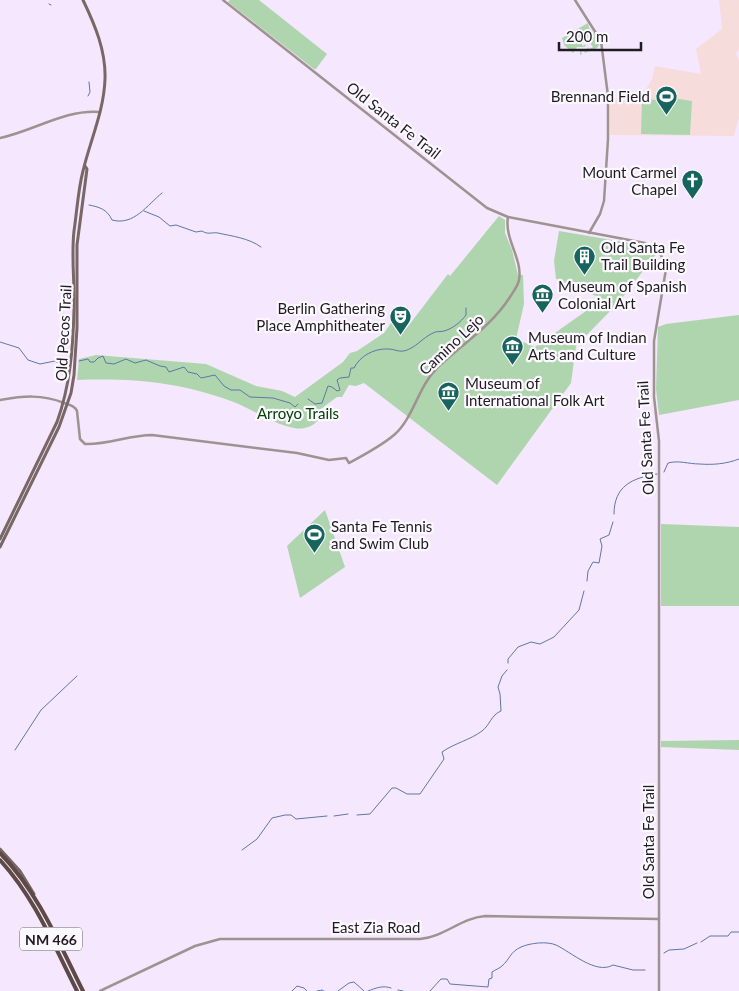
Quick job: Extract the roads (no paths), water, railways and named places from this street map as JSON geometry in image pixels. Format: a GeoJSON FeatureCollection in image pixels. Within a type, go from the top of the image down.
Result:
{"type":"FeatureCollection","features":[{"type":"Feature","properties":{"kind":"main road","name":"Old Pecos Trail"},"geometry":{"type":"LineString","coordinates":[[0,547],[59,427],[73,383],[78,308],[77,245],[87,168],[85,166],[100,112],[105,81],[104,55],[82,0]]}},
{"type":"Feature","properties":{"kind":"main road","name":"Old Pecos Trail"},"geometry":{"type":"LineString","coordinates":[[0,539],[66,403]]}},
{"type":"Feature","properties":{"kind":"main road"},"geometry":{"type":"LineString","coordinates":[[0,849],[28,881],[36,899]]}},
{"type":"Feature","properties":{"kind":"main road","name":"NM 466"},"geometry":{"type":"LineString","coordinates":[[0,853],[25,882],[44,912],[83,991]]}},
{"type":"Feature","properties":{"kind":"main road","name":"NM 466"},"geometry":{"type":"LineString","coordinates":[[0,860],[24,890],[36,909],[76,989]]}},
{"type":"Feature","properties":{"kind":"main road"},"geometry":{"type":"LineString","coordinates":[[24,890],[28,891],[44,912]]}},
{"type":"Feature","properties":{"kind":"street","name":"Old Santa Fe Trail"},"geometry":{"type":"LineString","coordinates":[[223,0],[482,204],[508,217],[645,243],[661,254],[666,275],[655,330],[654,376],[654,397],[659,441],[659,991]]}},
{"type":"Feature","properties":{"kind":"street"},"geometry":{"type":"LineString","coordinates":[[575,0],[601,41],[608,96],[608,139],[604,201],[600,214],[589,233]]}},
{"type":"Feature","properties":{"kind":"street"},"geometry":{"type":"LineString","coordinates":[[0,138],[27,131],[68,114],[100,112]]}},
{"type":"Feature","properties":{"kind":"street","name":"Camino Lejo"},"geometry":{"type":"LineString","coordinates":[[66,403],[77,410],[81,441],[85,444],[99,444],[152,435],[297,453],[330,460],[346,458],[349,463],[395,435],[431,375],[482,330],[505,305],[519,279],[517,263],[508,232],[508,217]]}},
{"type":"Feature","properties":{"kind":"street"},"geometry":{"type":"LineString","coordinates":[[0,400],[38,396],[66,403]]}},
{"type":"Feature","properties":{"kind":"street","name":"East Zia Road"},"geometry":{"type":"LineString","coordinates":[[100,991],[195,946],[220,938],[420,939],[436,936],[467,920],[481,917],[659,919]]}},
{"type":"Feature","properties":{"kind":"waterway"},"geometry":{"type":"LineString","coordinates":[[88,96],[90,92],[89,82]]}},
{"type":"Feature","properties":{"kind":"waterway"},"geometry":{"type":"LineString","coordinates":[[89,205],[102,209],[108,213],[112,220],[127,220],[140,213],[162,193]]}},
{"type":"Feature","properties":{"kind":"waterway"},"geometry":{"type":"LineString","coordinates":[[144,211],[159,217],[170,226],[176,225],[196,232],[202,231],[234,236],[251,241],[261,247]]}},
{"type":"Feature","properties":{"kind":"waterway"},"geometry":{"type":"LineString","coordinates":[[308,399],[315,404],[322,403],[328,386],[337,391],[340,390],[337,380],[349,377],[351,368],[354,368],[364,356],[373,351],[383,349],[408,350],[434,332],[447,330],[456,325],[466,315],[466,308]]}},
{"type":"Feature","properties":{"kind":"waterway"},"geometry":{"type":"LineString","coordinates":[[0,342],[19,348],[28,360],[40,364],[55,361],[61,364],[65,363]]}},
{"type":"Feature","properties":{"kind":"waterway"},"geometry":{"type":"LineString","coordinates":[[79,361],[88,359],[90,362],[94,362],[103,356],[106,363],[114,364],[126,359],[135,363],[146,360],[166,367],[169,372],[184,367],[188,372],[197,374],[201,378],[215,375],[224,386],[231,390],[240,390],[250,397],[273,398],[290,403],[295,407],[298,404]]}},
{"type":"Feature","properties":{"kind":"waterway"},"geometry":{"type":"LineString","coordinates":[[664,472],[668,463],[672,462],[715,464],[739,459]]}},
{"type":"Feature","properties":{"kind":"waterway"},"geometry":{"type":"LineString","coordinates":[[614,514],[617,496],[626,485],[640,478],[657,474]]}},
{"type":"Feature","properties":{"kind":"waterway"},"geometry":{"type":"LineString","coordinates":[[587,581],[588,571],[593,562],[599,563],[602,546],[600,539],[609,535],[613,522]]}},
{"type":"Feature","properties":{"kind":"waterway"},"geometry":{"type":"LineString","coordinates":[[508,663],[508,659],[518,647],[531,642],[540,644],[554,637],[579,610],[584,591]]}},
{"type":"Feature","properties":{"kind":"waterway"},"geometry":{"type":"LineString","coordinates":[[357,815],[370,814],[392,788],[407,794],[420,794],[444,759],[442,752],[482,731],[495,715],[501,711],[498,687],[502,676],[507,670]]}},
{"type":"Feature","properties":{"kind":"waterway"},"geometry":{"type":"LineString","coordinates":[[15,750],[41,710],[77,676]]}},
{"type":"Feature","properties":{"kind":"waterway"},"geometry":{"type":"LineString","coordinates":[[334,816],[348,814]]}},
{"type":"Feature","properties":{"kind":"waterway"},"geometry":{"type":"LineString","coordinates":[[242,850],[257,839],[272,818],[285,815],[291,815],[296,819],[327,816]]}},
{"type":"Feature","properties":{"kind":"waterway"},"geometry":{"type":"LineString","coordinates":[[701,942],[710,936],[728,936],[731,932],[739,932]]}},
{"type":"Feature","properties":{"kind":"waterway"},"geometry":{"type":"LineString","coordinates":[[430,991],[441,979],[447,979],[450,984],[488,987],[489,979],[492,978],[492,972],[502,966],[515,951],[521,947],[539,943],[556,945],[591,965],[599,967],[613,965],[633,970],[645,970]]}},
{"type":"Feature","properties":{"kind":"waterway"},"geometry":{"type":"LineString","coordinates":[[664,953],[669,950],[684,949],[697,943]]}},
{"type":"Feature","properties":{"kind":"waterway"},"geometry":{"type":"LineString","coordinates":[[338,991],[349,983],[354,982],[364,991]]}},
{"type":"Feature","properties":{"kind":"waterway"},"geometry":{"type":"LineString","coordinates":[[292,991],[297,986],[307,991]]}},
{"type":"Feature","properties":{"kind":"waterway"},"geometry":{"type":"LineString","coordinates":[[368,991],[382,987],[391,988]]}},
{"type":"Feature","properties":{"kind":"waterway"},"geometry":{"type":"LineString","coordinates":[[398,990],[403,991]]}},
{"type":"Feature","properties":{"kind":"waterway"},"geometry":{"type":"LineString","coordinates":[[317,991],[324,991]]}},
{"type":"Feature","properties":{"kind":"place","name":"Brennand Field"},"geometry":{"type":"Point","coordinates":[666,115]}},
{"type":"Feature","properties":{"kind":"place","name":"Mount Carmel Chapel"},"geometry":{"type":"Point","coordinates":[693,200]}},
{"type":"Feature","properties":{"kind":"place","name":"Old Santa Fe Trail Building"},"geometry":{"type":"Point","coordinates":[585,275]}},
{"type":"Feature","properties":{"kind":"place","name":"Museum of Spanish Colonial Art"},"geometry":{"type":"Point","coordinates":[542,314]}},
{"type":"Feature","properties":{"kind":"place","name":"Berlin Gathering Place Amphitheater"},"geometry":{"type":"Point","coordinates":[401,336]}},
{"type":"Feature","properties":{"kind":"place","name":"Museum of Indian Arts and Culture"},"geometry":{"type":"Point","coordinates":[512,365]}},
{"type":"Feature","properties":{"kind":"place","name":"Museum of International Folk Art"},"geometry":{"type":"Point","coordinates":[449,411]}},
{"type":"Feature","properties":{"kind":"place","name":"Santa Fe Tennis and Swim Club"},"geometry":{"type":"Point","coordinates":[315,554]}},
{"type":"Feature","properties":{"kind":"park label","name":"Arroyo Trails"},"geometry":{"type":"Point","coordinates":[298,413]}}]}
